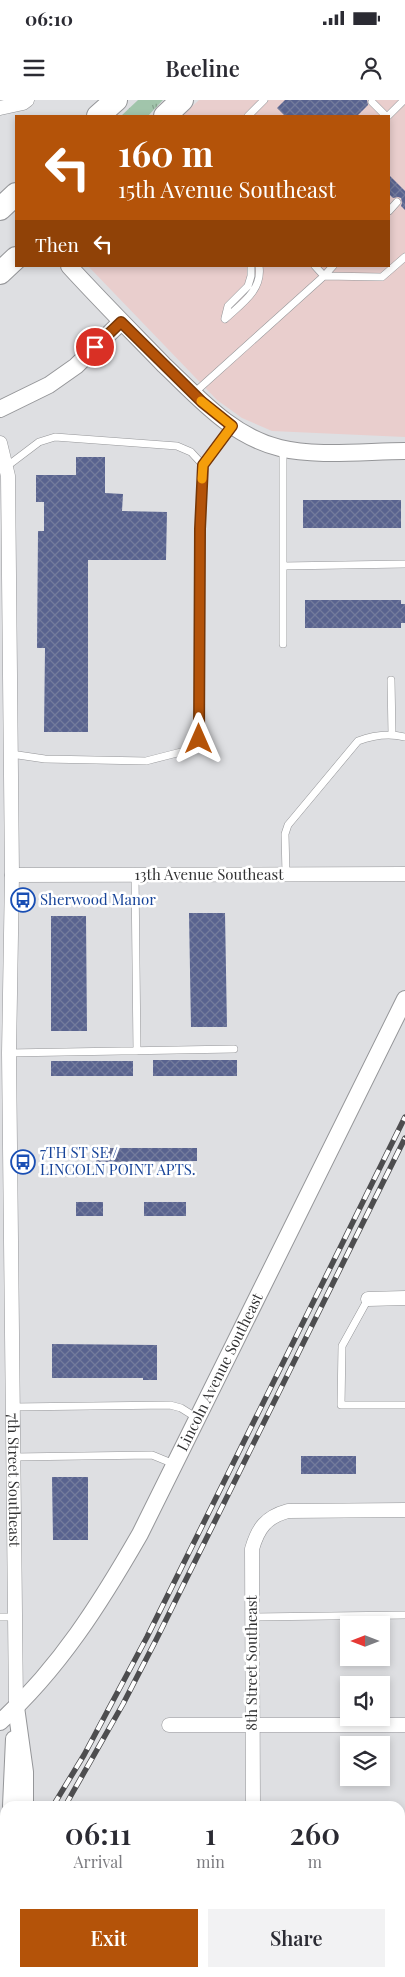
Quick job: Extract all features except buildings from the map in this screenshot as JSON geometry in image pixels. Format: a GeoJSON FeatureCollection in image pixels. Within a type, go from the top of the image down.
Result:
{"type":"FeatureCollection","features":[{"type":"Feature","properties":{"kind":"highway"},"geometry":{"type":"LineString","coordinates":[[99,115],[116,100]]}},
{"type":"Feature","properties":{"kind":"highway"},"geometry":{"type":"LineString","coordinates":[[166,115],[182,100]]}},
{"type":"Feature","properties":{"kind":"highway"},"geometry":{"type":"LineString","coordinates":[[0,273],[15,259]]}},
{"type":"Feature","properties":{"kind":"street"},"geometry":{"type":"LineString","coordinates":[[0,108],[23,103],[27,100]]}},
{"type":"Feature","properties":{"kind":"street"},"geometry":{"type":"LineString","coordinates":[[70,267],[121,322],[193,393],[232,426],[252,439],[283,449],[309,452],[405,451]]}},
{"type":"Feature","properties":{"kind":"street"},"geometry":{"type":"LineString","coordinates":[[0,409],[49,385],[76,366],[121,322]]}},
{"type":"Feature","properties":{"kind":"street","name":"7th Street Southeast"},"geometry":{"type":"LineString","coordinates":[[0,443],[6,467],[4,533],[11,754],[12,875],[5,964],[9,1053],[5,1090],[14,1457],[16,1707],[11,1801]]}},
{"type":"Feature","properties":{"kind":"street","name":"13th Avenue Southeast"},"geometry":{"type":"LineString","coordinates":[[12,875],[405,874]]}},
{"type":"Feature","properties":{"kind":"street","name":"Lincoln Avenue Southeast"},"geometry":{"type":"LineString","coordinates":[[0,1722],[16,1707],[60,1657],[107,1591],[140,1534],[405,999]]}},
{"type":"Feature","properties":{"kind":"street"},"geometry":{"type":"LineString","coordinates":[[368,1299],[405,1298]]}},
{"type":"Feature","properties":{"kind":"street","name":"8th Street Southeast"},"geometry":{"type":"LineString","coordinates":[[253,1801],[252,1549],[256,1534],[275,1514],[288,1510],[405,1510]]}},
{"type":"Feature","properties":{"kind":"street","name":"7th Street Southeast"},"geometry":{"type":"LineString","coordinates":[[16,1707],[25,1772],[26,1801]]}},
{"type":"Feature","properties":{"kind":"street"},"geometry":{"type":"LineString","coordinates":[[169,1725],[405,1725]]}},
{"type":"Feature","properties":{"kind":"lane"},"geometry":{"type":"LineString","coordinates":[[253,114],[264,100]]}},
{"type":"Feature","properties":{"kind":"lane"},"geometry":{"type":"LineString","coordinates":[[388,115],[404,100]]}},
{"type":"Feature","properties":{"kind":"lane"},"geometry":{"type":"LineString","coordinates":[[372,102],[386,115]]}},
{"type":"Feature","properties":{"kind":"lane"},"geometry":{"type":"LineString","coordinates":[[390,210],[397,202]]}},
{"type":"Feature","properties":{"kind":"lane"},"geometry":{"type":"LineString","coordinates":[[316,267],[324,276],[382,277],[405,256]]}},
{"type":"Feature","properties":{"kind":"lane"},"geometry":{"type":"LineString","coordinates":[[251,267],[248,286],[228,306],[225,319],[255,290],[260,278],[259,267]]}},
{"type":"Feature","properties":{"kind":"lane"},"geometry":{"type":"LineString","coordinates":[[193,393],[332,267]]}},
{"type":"Feature","properties":{"kind":"lane"},"geometry":{"type":"LineString","coordinates":[[11,754],[45,759],[146,761],[185,751],[199,739],[200,529],[203,465],[232,426]]}},
{"type":"Feature","properties":{"kind":"lane"},"geometry":{"type":"LineString","coordinates":[[6,467],[40,442],[55,437],[177,446],[192,452],[203,465]]}},
{"type":"Feature","properties":{"kind":"lane"},"geometry":{"type":"LineString","coordinates":[[283,449],[283,644]]}},
{"type":"Feature","properties":{"kind":"lane"},"geometry":{"type":"LineString","coordinates":[[283,566],[405,564]]}},
{"type":"Feature","properties":{"kind":"lane"},"geometry":{"type":"LineString","coordinates":[[391,680],[392,734]]}},
{"type":"Feature","properties":{"kind":"lane"},"geometry":{"type":"LineString","coordinates":[[286,874],[285,834],[288,825],[358,741],[374,735],[392,734],[405,737]]}},
{"type":"Feature","properties":{"kind":"lane"},"geometry":{"type":"LineString","coordinates":[[135,875],[138,1051]]}},
{"type":"Feature","properties":{"kind":"lane"},"geometry":{"type":"LineString","coordinates":[[9,1053],[234,1049]]}},
{"type":"Feature","properties":{"kind":"lane"},"geometry":{"type":"LineString","coordinates":[[368,1299],[342,1346],[341,1406],[405,1406]]}},
{"type":"Feature","properties":{"kind":"lane"},"geometry":{"type":"LineString","coordinates":[[13,1407],[170,1405],[181,1408],[197,1418]]}},
{"type":"Feature","properties":{"kind":"lane"},"geometry":{"type":"LineString","coordinates":[[14,1457],[152,1455],[174,1464]]}},
{"type":"Feature","properties":{"kind":"lane"},"geometry":{"type":"LineString","coordinates":[[252,1617],[405,1615]]}},
{"type":"Feature","properties":{"kind":"lane"},"geometry":{"type":"LineString","coordinates":[[0,1617],[15,1617]]}},
{"type":"Feature","properties":{"kind":"shaded area"},"geometry":{"type":"Polygon","coordinates":[[[199,100],[405,100],[405,437],[272,431],[242,418],[217,400],[89,267],[390,267],[390,115],[183,115],[199,100]]]}},
{"type":"Feature","properties":{"kind":"green space"},"geometry":{"type":"Polygon","coordinates":[[[138,100],[163,100],[149,115],[122,115],[138,100]]]}},
{"type":"Feature","properties":{"kind":"railway"},"geometry":{"type":"LineString","coordinates":[[56,1801],[84,1755],[147,1637],[405,1117]]}},
{"type":"Feature","properties":{"kind":"railway"},"geometry":{"type":"LineString","coordinates":[[68,1801],[123,1704],[156,1640],[405,1138]]}},
{"type":"Feature","properties":{"kind":"slow traffic"},"geometry":{"type":"LineString","coordinates":[[201,401],[232,426],[203,465],[202,479]]}},
{"type":"Feature","properties":{"kind":"place","name":"Sherwood Manor"},"geometry":{"type":"Point","coordinates":[23,900]}},
{"type":"Feature","properties":{"kind":"place","name":"7TH ST SE / LINCOLN POINT APTS."},"geometry":{"type":"Point","coordinates":[23,1162]}},
{"type":"Feature","properties":{"kind":"route"},"geometry":{"type":"LineString","coordinates":[[95,347],[121,322],[202,402],[232,426],[203,465],[200,529],[199,739]]}}]}
